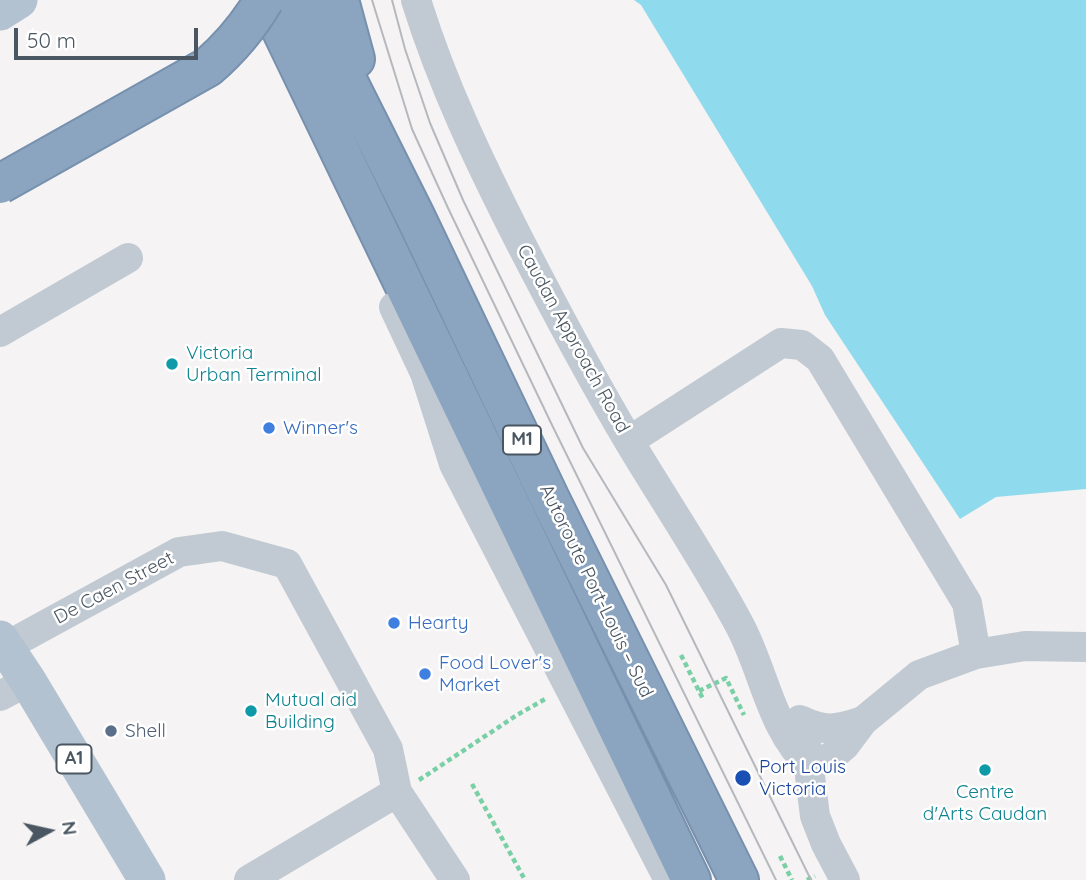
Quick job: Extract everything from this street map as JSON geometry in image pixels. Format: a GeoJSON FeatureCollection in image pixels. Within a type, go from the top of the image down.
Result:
{"type":"FeatureCollection","features":[{"type":"Feature","properties":{"kind":"highway"},"geometry":{"type":"LineString","coordinates":[[252,0],[280,59],[344,157]]}},
{"type":"Feature","properties":{"kind":"highway"},"geometry":{"type":"LineString","coordinates":[[0,184],[208,67],[230,48],[265,0]]}},
{"type":"Feature","properties":{"kind":"highway","name":"Autoroute Port-Louis – Sud"},"geometry":{"type":"LineString","coordinates":[[265,0],[344,157],[691,880]]}},
{"type":"Feature","properties":{"kind":"highway","name":"Autoroute Port-Louis – Sud"},"geometry":{"type":"LineString","coordinates":[[307,0],[739,880]]}},
{"type":"Feature","properties":{"kind":"highway"},"geometry":{"type":"LineString","coordinates":[[340,0],[384,153]]}},
{"type":"Feature","properties":{"kind":"main road"},"geometry":{"type":"LineString","coordinates":[[0,12],[19,0]]}},
{"type":"Feature","properties":{"kind":"main road","name":"A1"},"geometry":{"type":"LineString","coordinates":[[3,643],[14,689],[146,880]]}},
{"type":"Feature","properties":{"kind":"street","name":"Caudan Approach Road"},"geometry":{"type":"LineString","coordinates":[[416,0],[452,103],[481,166],[582,359],[740,625],[758,664]]}},
{"type":"Feature","properties":{"kind":"street"},"geometry":{"type":"LineString","coordinates":[[280,59],[425,373],[454,464],[669,880]]}},
{"type":"Feature","properties":{"kind":"street"},"geometry":{"type":"LineString","coordinates":[[0,332],[128,258]]}},
{"type":"Feature","properties":{"kind":"street"},"geometry":{"type":"LineString","coordinates":[[629,441],[781,343],[802,345],[820,359],[967,603],[976,654]]}},
{"type":"Feature","properties":{"kind":"street","name":"De Caen Street"},"geometry":{"type":"LineString","coordinates":[[3,643],[179,552],[222,546],[287,564],[388,749],[397,792],[455,880]]}},
{"type":"Feature","properties":{"kind":"street"},"geometry":{"type":"LineString","coordinates":[[810,765],[831,757],[845,745],[863,720],[919,675],[976,654],[1025,646],[1086,647]]}},
{"type":"Feature","properties":{"kind":"street"},"geometry":{"type":"LineString","coordinates":[[758,664],[800,720],[810,765],[816,816],[826,844],[845,880]]}},
{"type":"Feature","properties":{"kind":"street"},"geometry":{"type":"LineString","coordinates":[[758,664],[784,735],[810,765]]}},
{"type":"Feature","properties":{"kind":"street"},"geometry":{"type":"LineString","coordinates":[[800,720],[818,729],[836,729],[863,720]]}},
{"type":"Feature","properties":{"kind":"street"},"geometry":{"type":"LineString","coordinates":[[249,880],[397,792]]}},
{"type":"Feature","properties":{"kind":"path"},"geometry":{"type":"LineString","coordinates":[[681,654],[703,699]]}},
{"type":"Feature","properties":{"kind":"path"},"geometry":{"type":"LineString","coordinates":[[699,691],[726,678],[748,721]]}},
{"type":"Feature","properties":{"kind":"path"},"geometry":{"type":"LineString","coordinates":[[397,792],[548,697]]}},
{"type":"Feature","properties":{"kind":"path"},"geometry":{"type":"LineString","coordinates":[[472,784],[525,880]]}},
{"type":"Feature","properties":{"kind":"path"},"geometry":{"type":"LineString","coordinates":[[780,856],[792,880]]}},
{"type":"Feature","properties":{"kind":"water"},"geometry":{"type":"Polygon","coordinates":[[[634,0],[1086,0],[1086,489],[996,497],[960,519],[825,315],[812,286],[641,5],[634,0]]]}},
{"type":"Feature","properties":{"kind":"tram line"},"geometry":{"type":"LineString","coordinates":[[372,0],[412,129],[448,208],[776,880]]}},
{"type":"Feature","properties":{"kind":"tram line"},"geometry":{"type":"LineString","coordinates":[[392,0],[430,123],[463,200],[583,448],[666,585],[811,880]]}},
{"type":"Feature","properties":{"kind":"place","name":"Victoria Urban Terminal"},"geometry":{"type":"Point","coordinates":[172,364]}},
{"type":"Feature","properties":{"kind":"place","name":"Winner's"},"geometry":{"type":"Point","coordinates":[269,428]}},
{"type":"Feature","properties":{"kind":"place","name":"Hearty"},"geometry":{"type":"Point","coordinates":[394,623]}},
{"type":"Feature","properties":{"kind":"place","name":"Food Lover's Market"},"geometry":{"type":"Point","coordinates":[425,674]}},
{"type":"Feature","properties":{"kind":"place","name":"Mutual aid Building"},"geometry":{"type":"Point","coordinates":[251,711]}},
{"type":"Feature","properties":{"kind":"place","name":"Shell"},"geometry":{"type":"Point","coordinates":[111,731]}},
{"type":"Feature","properties":{"kind":"place","name":"Centre d'Arts Caudan"},"geometry":{"type":"Point","coordinates":[985,770]}},
{"type":"Feature","properties":{"kind":"place","name":"Port Louis Victoria"},"geometry":{"type":"Point","coordinates":[743,778]}}]}
